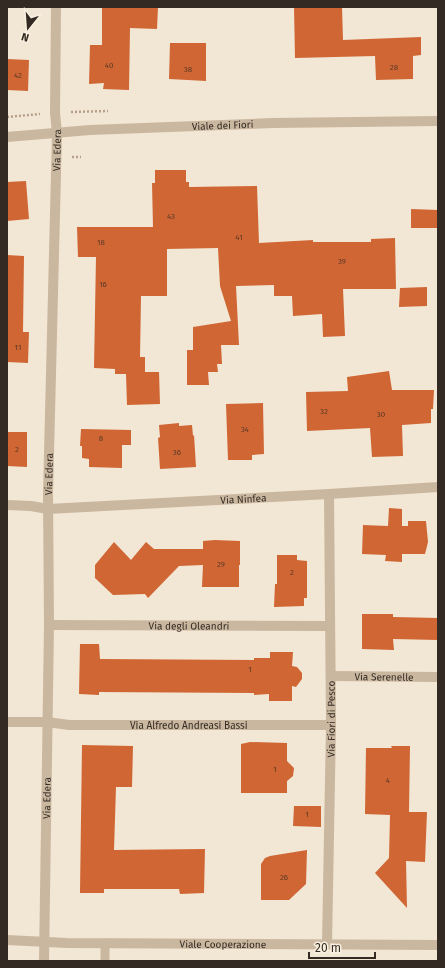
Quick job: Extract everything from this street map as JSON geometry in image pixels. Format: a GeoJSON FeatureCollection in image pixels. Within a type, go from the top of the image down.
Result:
{"type":"FeatureCollection","features":[{"type":"Feature","properties":{"kind":"street","name":"Via Edera"},"geometry":{"type":"LineString","coordinates":[[44,961],[49,625],[48,509],[57,133],[55,112],[56,7]]}},
{"type":"Feature","properties":{"kind":"street","name":"Viale dei Fiori"},"geometry":{"type":"LineString","coordinates":[[7,137],[57,133],[273,123],[438,121]]}},
{"type":"Feature","properties":{"kind":"street","name":"Via Ninfea"},"geometry":{"type":"LineString","coordinates":[[7,505],[31,506],[48,509],[438,487]]}},
{"type":"Feature","properties":{"kind":"street","name":"Via Fiori di Pesco"},"geometry":{"type":"LineString","coordinates":[[327,944],[331,725],[329,494]]}},
{"type":"Feature","properties":{"kind":"street","name":"Via degli Oleandri"},"geometry":{"type":"LineString","coordinates":[[49,625],[330,626]]}},
{"type":"Feature","properties":{"kind":"street","name":"Via Serenelle"},"geometry":{"type":"LineString","coordinates":[[331,676],[438,676]]}},
{"type":"Feature","properties":{"kind":"street","name":"Via Alfredo Andreasi Bassi"},"geometry":{"type":"LineString","coordinates":[[7,722],[47,722],[68,725],[331,725]]}},
{"type":"Feature","properties":{"kind":"street","name":"Viale Cooperazione"},"geometry":{"type":"LineString","coordinates":[[7,940],[105,943],[438,945]]}},
{"type":"Feature","properties":{"kind":"lane"},"geometry":{"type":"LineString","coordinates":[[105,943],[105,961]]}},
{"type":"Feature","properties":{"kind":"building"},"geometry":{"type":"Polygon","coordinates":[[[102,7],[158,7],[157,29],[130,28],[129,90],[103,89],[104,83],[89,84],[90,45],[102,45],[102,7]]]}},
{"type":"Feature","properties":{"kind":"building"},"geometry":{"type":"Polygon","coordinates":[[[294,7],[342,7],[343,40],[421,37],[421,55],[413,56],[413,79],[376,80],[375,56],[295,58],[294,7]]]}},
{"type":"Feature","properties":{"kind":"building"},"geometry":{"type":"Polygon","coordinates":[[[170,43],[206,43],[206,81],[169,79],[170,43]]]}},
{"type":"Feature","properties":{"kind":"building"},"geometry":{"type":"Polygon","coordinates":[[[7,59],[29,60],[28,91],[7,90],[7,59]]]}},
{"type":"Feature","properties":{"kind":"building"},"geometry":{"type":"Polygon","coordinates":[[[155,170],[186,170],[186,182],[189,182],[189,187],[257,186],[259,243],[313,240],[313,242],[371,242],[371,239],[395,238],[396,289],[343,289],[345,336],[323,337],[322,314],[293,316],[292,296],[274,296],[274,285],[236,286],[239,345],[221,345],[222,364],[217,364],[218,372],[208,372],[209,385],[187,385],[187,350],[193,350],[193,327],[231,321],[220,286],[218,248],[167,249],[167,296],[141,296],[140,357],[145,357],[145,372],[159,372],[160,404],[127,405],[126,374],[115,374],[115,369],[94,368],[96,257],[78,257],[77,227],[153,227],[152,183],[155,183],[155,170]]]}},
{"type":"Feature","properties":{"kind":"building"},"geometry":{"type":"Polygon","coordinates":[[[26,181],[29,219],[7,221],[7,182],[26,181]]]}},
{"type":"Feature","properties":{"kind":"building"},"geometry":{"type":"Polygon","coordinates":[[[411,209],[438,210],[438,228],[411,228],[411,209]]]}},
{"type":"Feature","properties":{"kind":"building"},"geometry":{"type":"Polygon","coordinates":[[[7,255],[24,256],[23,332],[29,332],[28,363],[7,362],[7,255]]]}},
{"type":"Feature","properties":{"kind":"building"},"geometry":{"type":"Polygon","coordinates":[[[427,287],[427,306],[399,307],[400,288],[427,287]]]}},
{"type":"Feature","properties":{"kind":"building"},"geometry":{"type":"Polygon","coordinates":[[[389,371],[392,390],[434,390],[433,409],[431,409],[431,423],[402,425],[403,456],[372,457],[370,428],[307,431],[306,392],[348,391],[347,377],[389,371]]]}},
{"type":"Feature","properties":{"kind":"building"},"geometry":{"type":"Polygon","coordinates":[[[263,403],[264,454],[252,455],[252,460],[228,460],[226,404],[263,403]]]}},
{"type":"Feature","properties":{"kind":"building"},"geometry":{"type":"Polygon","coordinates":[[[179,423],[179,426],[192,425],[196,467],[160,469],[158,438],[160,437],[159,425],[179,423]]]}},
{"type":"Feature","properties":{"kind":"building"},"geometry":{"type":"Polygon","coordinates":[[[81,429],[131,430],[131,445],[122,445],[122,468],[89,467],[89,459],[82,458],[82,446],[80,446],[81,429]]]}},
{"type":"Feature","properties":{"kind":"building"},"geometry":{"type":"Polygon","coordinates":[[[7,432],[27,432],[27,467],[7,466],[7,432]]]}},
{"type":"Feature","properties":{"kind":"building"},"geometry":{"type":"Polygon","coordinates":[[[389,508],[402,509],[402,526],[408,526],[408,521],[426,521],[428,542],[425,554],[402,554],[402,562],[385,561],[386,555],[362,554],[363,525],[388,526],[389,508]]]}},
{"type":"Feature","properties":{"kind":"building"},"geometry":{"type":"Polygon","coordinates":[[[203,541],[240,541],[239,587],[202,587],[203,565],[179,566],[148,598],[145,594],[113,595],[95,578],[95,565],[114,542],[131,560],[146,542],[154,549],[203,549],[203,541]]]}},
{"type":"Feature","properties":{"kind":"building"},"geometry":{"type":"Polygon","coordinates":[[[277,555],[297,555],[297,560],[307,561],[307,598],[304,598],[304,606],[274,607],[275,584],[277,584],[277,555]]]}},
{"type":"Feature","properties":{"kind":"building"},"geometry":{"type":"Polygon","coordinates":[[[362,614],[393,614],[393,617],[438,618],[438,640],[393,639],[394,650],[362,649],[362,614]]]}},
{"type":"Feature","properties":{"kind":"building"},"geometry":{"type":"Polygon","coordinates":[[[80,644],[99,644],[100,659],[254,660],[254,658],[270,658],[270,652],[293,652],[292,666],[297,667],[302,673],[302,679],[296,687],[292,686],[292,701],[269,701],[269,694],[254,695],[254,693],[99,692],[99,695],[79,694],[80,644]]]}},
{"type":"Feature","properties":{"kind":"building"},"geometry":{"type":"Polygon","coordinates":[[[250,742],[287,743],[287,761],[294,768],[293,776],[287,781],[287,793],[241,793],[241,744],[250,742]]]}},
{"type":"Feature","properties":{"kind":"building"},"geometry":{"type":"Polygon","coordinates":[[[82,745],[133,746],[132,787],[116,787],[114,850],[205,849],[204,893],[180,894],[179,889],[104,889],[104,893],[80,893],[82,745]]]}},
{"type":"Feature","properties":{"kind":"building"},"geometry":{"type":"Polygon","coordinates":[[[391,746],[410,746],[409,812],[427,812],[425,862],[406,861],[407,908],[375,873],[389,858],[390,815],[365,814],[366,748],[392,748],[391,746]]]}},
{"type":"Feature","properties":{"kind":"building"},"geometry":{"type":"Polygon","coordinates":[[[294,806],[321,806],[321,827],[293,826],[294,806]]]}},
{"type":"Feature","properties":{"kind":"building"},"geometry":{"type":"Polygon","coordinates":[[[307,850],[306,884],[289,900],[261,900],[261,864],[265,858],[307,850]]]}}]}
